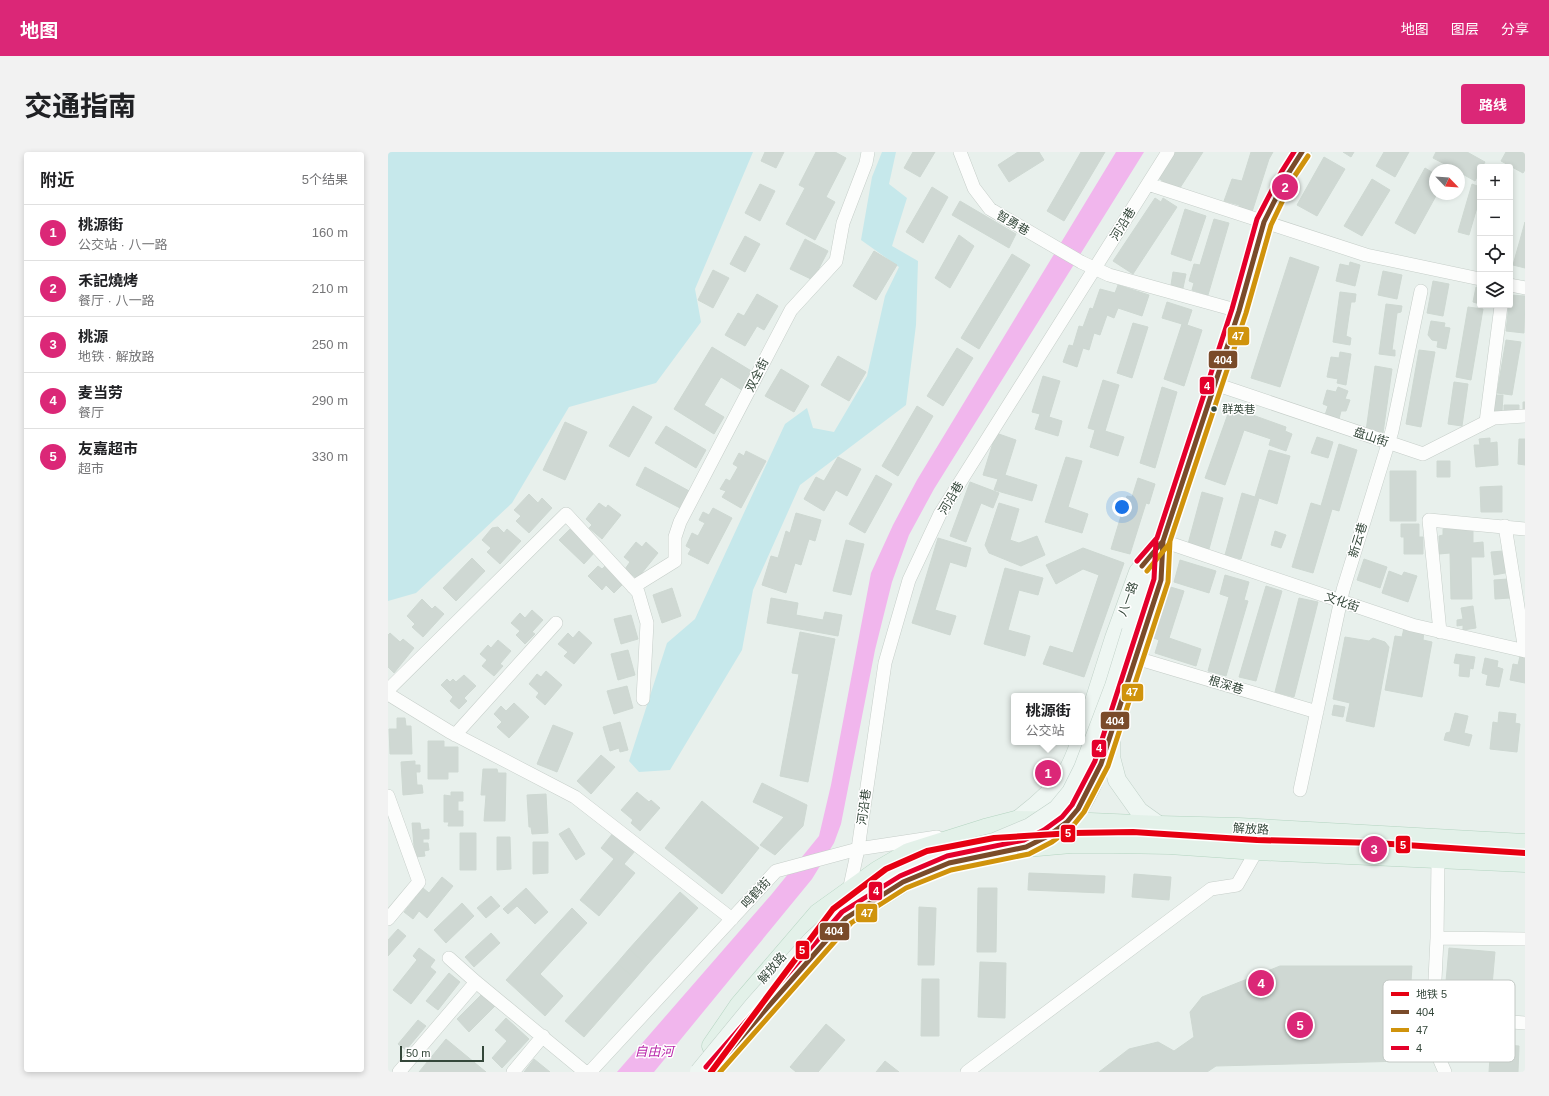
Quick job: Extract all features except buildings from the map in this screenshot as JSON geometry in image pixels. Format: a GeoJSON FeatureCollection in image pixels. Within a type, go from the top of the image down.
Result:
{"type":"FeatureCollection","features":[{"type":"Feature","properties":{"kind":"main road","name":"八一路"},"geometry":{"type":"LineString","coordinates":[[1085,732],[1114,638],[1138,572],[1163,541],[1239,311],[1264,222],[1278,192],[1302,152]]}},
{"type":"Feature","properties":{"kind":"main road"},"geometry":{"type":"LineString","coordinates":[[699,1072],[754,1005],[812,940],[852,903],[888,879],[907,870],[962,850],[994,842],[1030,827],[1057,809],[1071,792],[1083,768],[1114,686],[1131,631],[1163,541]]}},
{"type":"Feature","properties":{"kind":"main road"},"geometry":{"type":"LineString","coordinates":[[1026,847],[1048,836],[1067,822],[1078,809],[1101,764],[1161,580],[1163,541]]}},
{"type":"Feature","properties":{"kind":"main road"},"geometry":{"type":"LineString","coordinates":[[1111,733],[1111,756],[1117,780],[1139,812],[1160,826]]}},
{"type":"Feature","properties":{"kind":"main road","name":"八一路"},"geometry":{"type":"LineString","coordinates":[[1016,821],[1043,800],[1067,772],[1080,745]]}},
{"type":"Feature","properties":{"kind":"main road"},"geometry":{"type":"LineString","coordinates":[[1081,745],[1065,814],[1067,822],[1076,831],[1086,837],[1113,843]]}},
{"type":"Feature","properties":{"kind":"main road","name":"解放路"},"geometry":{"type":"LineString","coordinates":[[694,1072],[740,1005],[818,914],[878,871],[909,853],[985,829],[1016,821],[1067,822],[1246,828],[1525,844]]}},
{"type":"Feature","properties":{"kind":"main road","name":"解放路"},"geometry":{"type":"LineString","coordinates":[[711,1072],[846,918],[903,882],[942,866],[1026,847],[1071,843],[1169,844],[1257,850],[1525,862]]}},
{"type":"Feature","properties":{"kind":"street","name":"双全街"},"geometry":{"type":"LineString","coordinates":[[634,587],[675,561],[675,537],[680,522],[791,310],[836,261],[843,223],[866,163],[868,152]]}},
{"type":"Feature","properties":{"kind":"street","name":"智勇巷"},"geometry":{"type":"LineString","coordinates":[[960,152],[974,188],[990,209],[1051,245],[1081,262],[1109,275],[1239,311]]}},
{"type":"Feature","properties":{"kind":"street","name":"河沿巷"},"geometry":{"type":"LineString","coordinates":[[849,891],[858,849],[885,663],[909,580],[940,514],[1168,152]]}},
{"type":"Feature","properties":{"kind":"street"},"geometry":{"type":"LineString","coordinates":[[1148,184],[1366,256],[1477,278]]}},
{"type":"Feature","properties":{"kind":"street"},"geometry":{"type":"LineString","coordinates":[[1513,286],[1525,288]]}},
{"type":"Feature","properties":{"kind":"street","name":"新云巷"},"geometry":{"type":"LineString","coordinates":[[1300,790],[1341,601],[1388,443],[1421,291]]}},
{"type":"Feature","properties":{"kind":"street"},"geometry":{"type":"LineString","coordinates":[[1486,422],[1501,308]]}},
{"type":"Feature","properties":{"kind":"street","name":"盘山街"},"geometry":{"type":"LineString","coordinates":[[1215,384],[1423,454],[1494,418],[1525,416]]}},
{"type":"Feature","properties":{"kind":"street"},"geometry":{"type":"LineString","coordinates":[[388,690],[566,514],[638,592],[647,623],[644,699]]}},
{"type":"Feature","properties":{"kind":"street"},"geometry":{"type":"LineString","coordinates":[[1440,632],[1429,520],[1525,529]]}},
{"type":"Feature","properties":{"kind":"street"},"geometry":{"type":"LineString","coordinates":[[1505,526],[1525,651]]}},
{"type":"Feature","properties":{"kind":"street","name":"文化街"},"geometry":{"type":"LineString","coordinates":[[1163,541],[1412,625],[1525,651]]}},
{"type":"Feature","properties":{"kind":"street"},"geometry":{"type":"LineString","coordinates":[[455,735],[556,623]]}},
{"type":"Feature","properties":{"kind":"street","name":"根深巷"},"geometry":{"type":"LineString","coordinates":[[1136,658],[1317,712]]}},
{"type":"Feature","properties":{"kind":"street"},"geometry":{"type":"LineString","coordinates":[[388,694],[455,735],[575,797],[732,919]]}},
{"type":"Feature","properties":{"kind":"street"},"geometry":{"type":"LineString","coordinates":[[388,796],[419,882],[396,915]]}},
{"type":"Feature","properties":{"kind":"street","name":"鸣鹤街"},"geometry":{"type":"LineString","coordinates":[[590,1072],[776,871],[858,849],[985,829]]}},
{"type":"Feature","properties":{"kind":"street"},"geometry":{"type":"LineString","coordinates":[[967,1072],[1210,889],[1237,885],[1257,850]]}},
{"type":"Feature","properties":{"kind":"street"},"geometry":{"type":"LineString","coordinates":[[1435,980],[1438,859]]}},
{"type":"Feature","properties":{"kind":"street"},"geometry":{"type":"LineString","coordinates":[[1437,938],[1525,939]]}},
{"type":"Feature","properties":{"kind":"street"},"geometry":{"type":"LineString","coordinates":[[449,958],[585,1072]]}},
{"type":"Feature","properties":{"kind":"street"},"geometry":{"type":"LineString","coordinates":[[399,1072],[476,982]]}},
{"type":"Feature","properties":{"kind":"street"},"geometry":{"type":"LineString","coordinates":[[1515,1022],[1525,1023]]}},
{"type":"Feature","properties":{"kind":"street"},"geometry":{"type":"LineString","coordinates":[[513,1072],[543,1036]]}},
{"type":"Feature","properties":{"kind":"street"},"geometry":{"type":"LineString","coordinates":[[1441,1062],[1445,1072]]}},
{"type":"Feature","properties":{"kind":"shaded area"},"geometry":{"type":"Polygon","coordinates":[[[388,152],[753,152],[695,289],[701,322],[656,383],[569,407],[512,503],[416,593],[388,601],[388,152]]]}},
{"type":"Feature","properties":{"kind":"shaded area"},"geometry":{"type":"Polygon","coordinates":[[[882,152],[896,152],[889,184],[907,198],[892,246],[918,261],[916,325],[906,405],[800,485],[753,590],[742,650],[670,770],[639,772],[629,761],[667,643],[695,619],[785,424],[807,408],[813,428],[834,432],[867,376],[885,296],[899,267],[861,240],[872,177],[882,152]]]}},
{"type":"Feature","properties":{"kind":"water","name":"自由河"},"geometry":{"type":"Polygon","coordinates":[[[1116,152],[1144,152],[934,489],[909,535],[892,582],[875,650],[841,824],[834,843],[812,879],[654,1072],[617,1072],[771,895],[819,836],[831,785],[871,573],[893,525],[917,480],[1116,152]]]}},
{"type":"Feature","properties":{"kind":"metro line","name":"5"},"geometry":{"type":"LineString","coordinates":[[711,1072],[833,909],[886,869],[927,851],[994,838],[1073,833],[1133,832],[1257,840],[1376,843],[1525,853]]}},
{"type":"Feature","properties":{"kind":"transit line","name":"4"},"geometry":{"type":"LineString","coordinates":[[1137,561],[1157,538],[1232,309],[1257,219],[1282,171],[1294,152]]}},
{"type":"Feature","properties":{"kind":"transit line","name":"404"},"geometry":{"type":"LineString","coordinates":[[1142,566],[1163,541],[1239,311],[1264,222],[1288,174],[1302,152]]}},
{"type":"Feature","properties":{"kind":"transit line","name":"47"},"geometry":{"type":"LineString","coordinates":[[1147,571],[1169,544],[1246,313],[1271,225],[1294,177],[1308,156]]}},
{"type":"Feature","properties":{"kind":"transit line","name":"4"},"geometry":{"type":"LineString","coordinates":[[706,1067],[842,912],[900,876],[947,856],[1024,840],[1044,830],[1062,817],[1072,805],[1095,761],[1154,579],[1156,541]]}},
{"type":"Feature","properties":{"kind":"transit line","name":"404"},"geometry":{"type":"LineString","coordinates":[[711,1072],[846,918],[903,882],[949,863],[1026,847],[1048,836],[1067,822],[1078,809],[1101,764],[1161,580],[1163,541]]}},
{"type":"Feature","properties":{"kind":"transit line","name":"47"},"geometry":{"type":"LineString","coordinates":[[720,1072],[851,923],[906,888],[951,870],[1029,854],[1052,842],[1072,827],[1084,812],[1108,766],[1168,582],[1170,541]]}},
{"type":"Feature","properties":{"kind":"place","name":"禾記燒烤"},"geometry":{"type":"Point","coordinates":[1285,187]}},
{"type":"Feature","properties":{"kind":"place","name":"群英巷"},"geometry":{"type":"Point","coordinates":[1214,409]}},
{"type":"Feature","properties":{"kind":"place","name":"桃源街"},"geometry":{"type":"Point","coordinates":[1048,773]}},
{"type":"Feature","properties":{"kind":"place","name":"桃源"},"geometry":{"type":"Point","coordinates":[1374,849]}},
{"type":"Feature","properties":{"kind":"place","name":"麦当劳"},"geometry":{"type":"Point","coordinates":[1261,983]}},
{"type":"Feature","properties":{"kind":"place","name":"友嘉超市"},"geometry":{"type":"Point","coordinates":[1300,1025]}}]}
